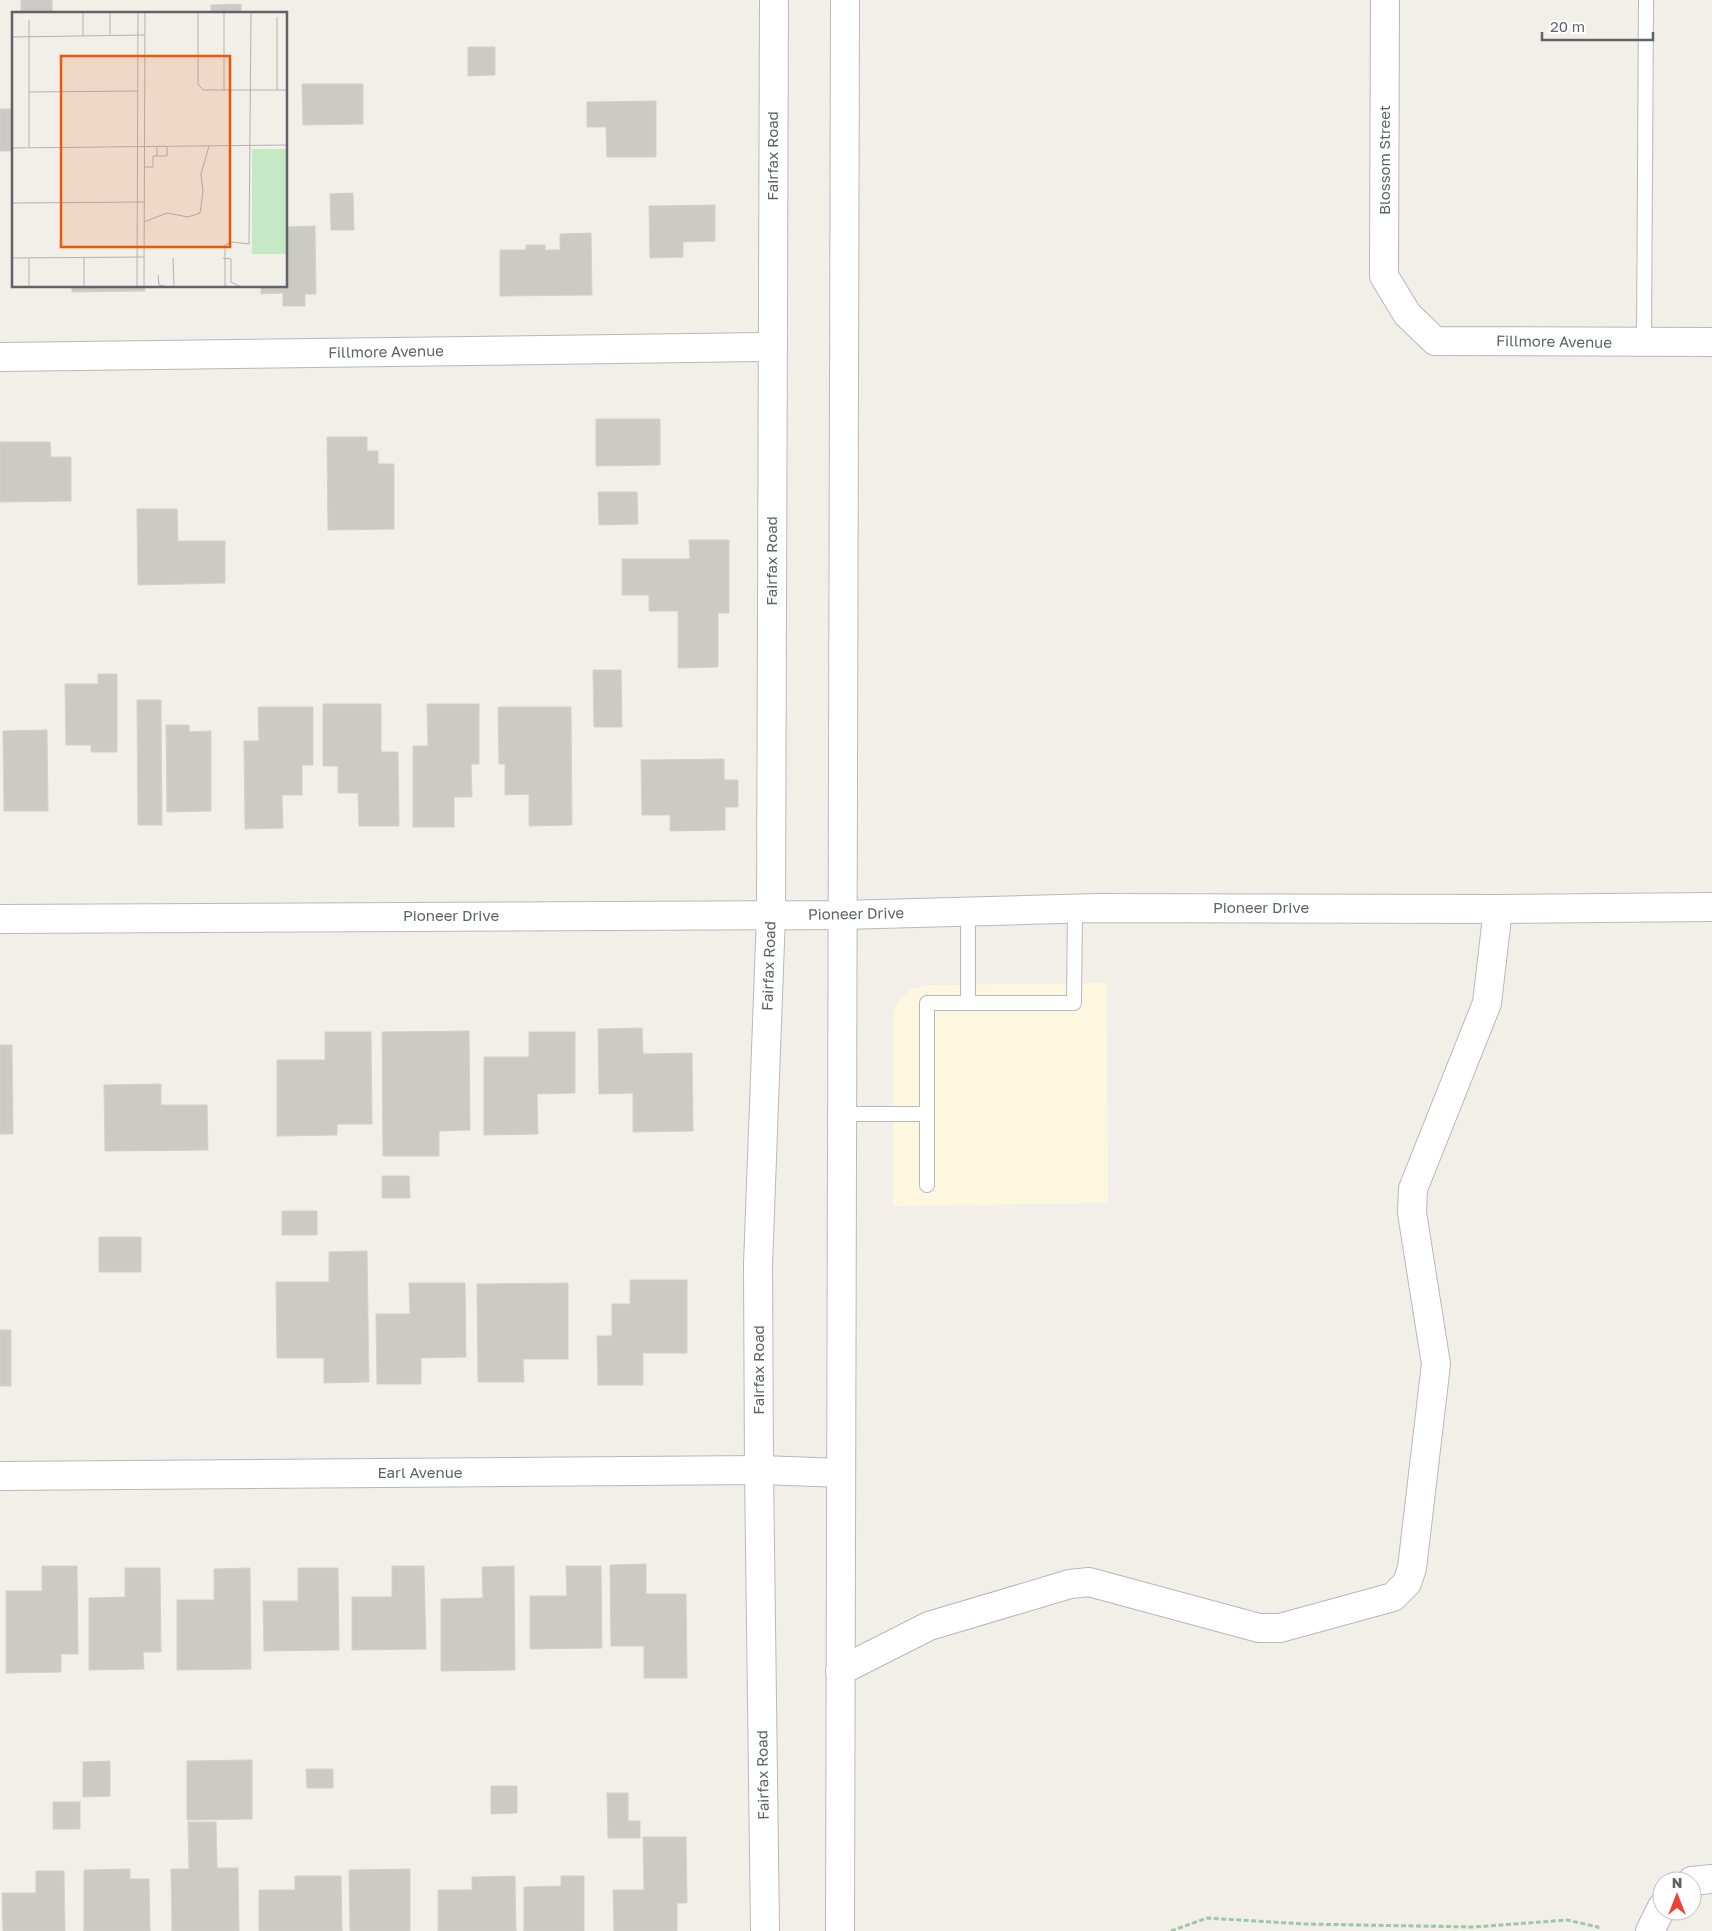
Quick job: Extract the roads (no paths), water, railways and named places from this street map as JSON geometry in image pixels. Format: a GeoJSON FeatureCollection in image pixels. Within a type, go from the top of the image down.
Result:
{"type":"FeatureCollection","features":[{"type":"Feature","properties":{"kind":"street","name":"Fairfax Road"},"geometry":{"type":"LineString","coordinates":[[765,1931],[758,1265],[771,915],[774,0]]}},
{"type":"Feature","properties":{"kind":"street"},"geometry":{"type":"LineString","coordinates":[[840,1931],[845,0]]}},
{"type":"Feature","properties":{"kind":"street","name":"Blossom Street"},"geometry":{"type":"LineString","coordinates":[[1385,0],[1384,276],[1407,314]]}},
{"type":"Feature","properties":{"kind":"street","name":"Fillmore Avenue"},"geometry":{"type":"LineString","coordinates":[[1407,314],[1435,341],[1712,342]]}},
{"type":"Feature","properties":{"kind":"street","name":"Fillmore Avenue"},"geometry":{"type":"LineString","coordinates":[[0,357],[773,347]]}},
{"type":"Feature","properties":{"kind":"street","name":"Pioneer Drive"},"geometry":{"type":"LineString","coordinates":[[0,919],[842,915],[1075,908],[1498,909],[1712,907]]}},
{"type":"Feature","properties":{"kind":"street"},"geometry":{"type":"LineString","coordinates":[[840,1672],[929,1626],[1070,1584],[1089,1582],[1259,1628],[1280,1628],[1393,1597],[1407,1583],[1412,1568],[1436,1364],[1412,1212],[1413,1189],[1488,1003],[1498,909]]}},
{"type":"Feature","properties":{"kind":"street","name":"Earl Avenue"},"geometry":{"type":"LineString","coordinates":[[0,1476],[759,1470],[841,1473]]}},
{"type":"Feature","properties":{"kind":"lane"},"geometry":{"type":"LineString","coordinates":[[1644,343],[1646,0]]}},
{"type":"Feature","properties":{"kind":"lane"},"geometry":{"type":"LineString","coordinates":[[927,1185],[927,1004],[1074,1004],[1075,908]]}},
{"type":"Feature","properties":{"kind":"lane"},"geometry":{"type":"LineString","coordinates":[[968,912],[968,1004]]}},
{"type":"Feature","properties":{"kind":"lane"},"geometry":{"type":"LineString","coordinates":[[842,1114],[927,1114]]}}]}
